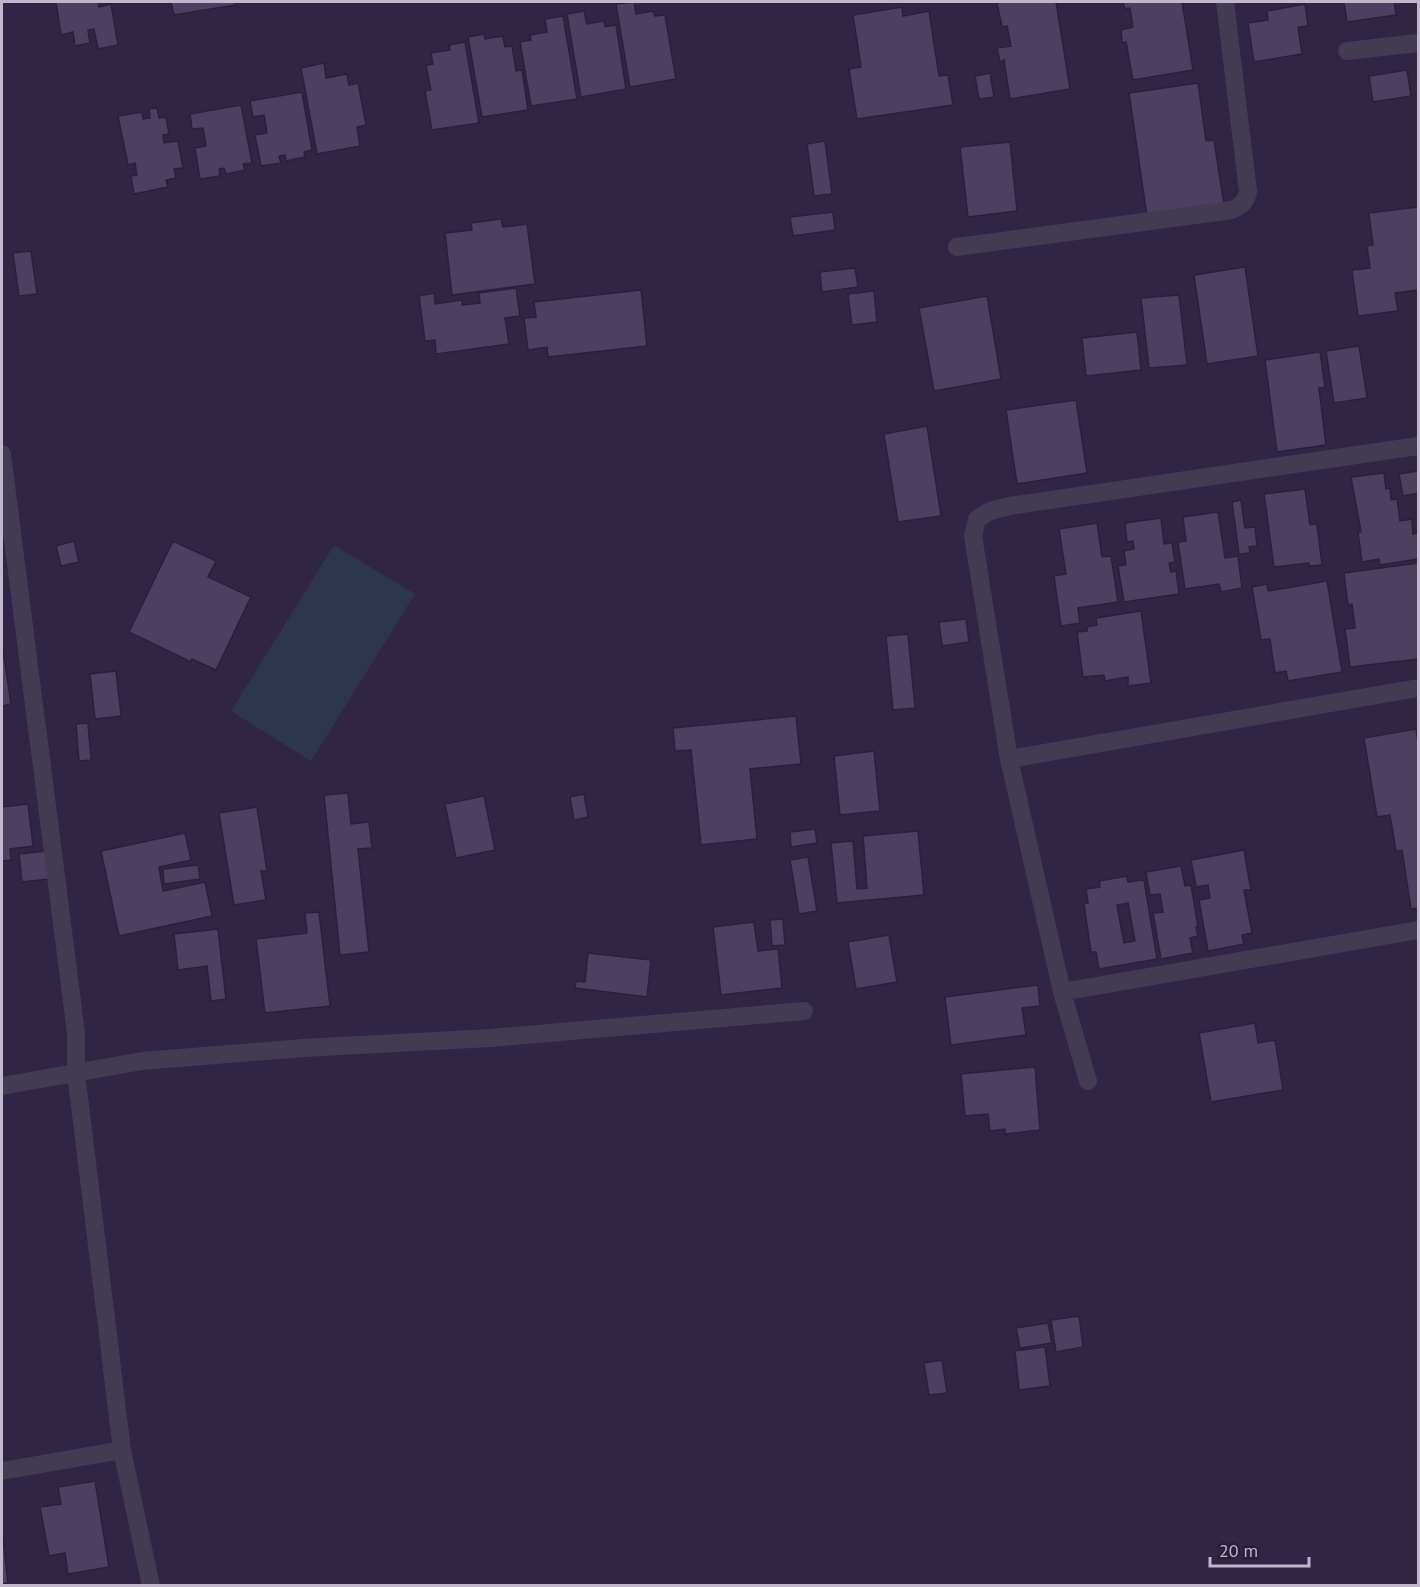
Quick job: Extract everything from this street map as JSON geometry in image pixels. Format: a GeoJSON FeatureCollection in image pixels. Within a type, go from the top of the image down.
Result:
{"type":"FeatureCollection","features":[{"type":"Feature","properties":{"kind":"street"},"geometry":{"type":"LineString","coordinates":[[957,247],[1232,210],[1242,205],[1248,192],[1225,2]]}},
{"type":"Feature","properties":{"kind":"street"},"geometry":{"type":"LineString","coordinates":[[1347,51],[1419,43]]}},
{"type":"Feature","properties":{"kind":"street"},"geometry":{"type":"LineString","coordinates":[[1088,1081],[1062,992],[1009,759],[973,536],[977,519],[990,511],[1009,506],[1419,446]]}},
{"type":"Feature","properties":{"kind":"street"},"geometry":{"type":"LineString","coordinates":[[2,454],[76,1033],[76,1073],[122,1450],[151,1586]]}},
{"type":"Feature","properties":{"kind":"street"},"geometry":{"type":"LineString","coordinates":[[1009,759],[1419,688]]}},
{"type":"Feature","properties":{"kind":"street"},"geometry":{"type":"LineString","coordinates":[[1062,992],[1419,930]]}},
{"type":"Feature","properties":{"kind":"street"},"geometry":{"type":"LineString","coordinates":[[2,1086],[142,1061],[292,1048],[491,1038],[804,1011]]}},
{"type":"Feature","properties":{"kind":"street"},"geometry":{"type":"LineString","coordinates":[[80,1106],[102,1069]]}},
{"type":"Feature","properties":{"kind":"street"},"geometry":{"type":"LineString","coordinates":[[2,1471],[122,1450]]}},
{"type":"Feature","properties":{"kind":"shaded area"},"geometry":{"type":"Polygon","coordinates":[[[334,545],[415,594],[311,761],[231,711],[334,545]]]}},
{"type":"Feature","properties":{"kind":"building"},"geometry":{"type":"Polygon","coordinates":[[[56,2],[98,2],[99,7],[111,4],[118,45],[98,49],[94,29],[88,30],[90,43],[75,46],[73,32],[61,35],[56,2]]]}},
{"type":"Feature","properties":{"kind":"building"},"geometry":{"type":"Polygon","coordinates":[[[171,2],[235,2],[235,5],[174,15],[171,2]]]}},
{"type":"Feature","properties":{"kind":"building"},"geometry":{"type":"Polygon","coordinates":[[[634,2],[636,14],[653,11],[655,16],[665,15],[676,79],[630,87],[616,4],[634,2]]]}},
{"type":"Feature","properties":{"kind":"building"},"geometry":{"type":"Polygon","coordinates":[[[1056,2],[1070,89],[1010,99],[1004,60],[1000,62],[997,48],[1011,46],[1007,26],[1002,27],[997,3],[1056,2]]]}},
{"type":"Feature","properties":{"kind":"building"},"geometry":{"type":"Polygon","coordinates":[[[1123,2],[1182,2],[1193,70],[1133,80],[1126,42],[1122,43],[1121,30],[1133,27],[1130,8],[1125,9],[1123,2]]]}},
{"type":"Feature","properties":{"kind":"building"},"geometry":{"type":"Polygon","coordinates":[[[1344,2],[1394,2],[1396,15],[1347,22],[1344,2]]]}},
{"type":"Feature","properties":{"kind":"building"},"geometry":{"type":"Polygon","coordinates":[[[1305,4],[1308,26],[1298,27],[1302,54],[1254,62],[1248,23],[1268,20],[1267,11],[1305,4]]]}},
{"type":"Feature","properties":{"kind":"building"},"geometry":{"type":"Polygon","coordinates":[[[902,7],[903,16],[929,11],[939,76],[948,75],[953,105],[857,119],[849,69],[861,67],[853,15],[902,7]]]}},
{"type":"Feature","properties":{"kind":"building"},"geometry":{"type":"Polygon","coordinates":[[[584,11],[587,24],[604,21],[605,27],[616,25],[626,89],[581,97],[567,14],[584,11]]]}},
{"type":"Feature","properties":{"kind":"building"},"geometry":{"type":"Polygon","coordinates":[[[563,16],[577,99],[531,106],[520,42],[531,40],[530,35],[547,32],[545,19],[563,16]]]}},
{"type":"Feature","properties":{"kind":"building"},"geometry":{"type":"Polygon","coordinates":[[[484,34],[485,39],[503,36],[505,47],[512,46],[516,71],[522,70],[528,110],[482,117],[468,37],[484,34]]]}},
{"type":"Feature","properties":{"kind":"building"},"geometry":{"type":"Polygon","coordinates":[[[465,42],[479,123],[432,130],[425,91],[431,90],[426,65],[433,64],[431,53],[450,50],[449,45],[465,42]]]}},
{"type":"Feature","properties":{"kind":"building"},"geometry":{"type":"Polygon","coordinates":[[[324,63],[326,78],[347,74],[349,85],[358,83],[366,125],[357,127],[360,146],[317,154],[301,68],[324,63]]]}},
{"type":"Feature","properties":{"kind":"building"},"geometry":{"type":"Polygon","coordinates":[[[1407,70],[1411,96],[1373,102],[1369,76],[1407,70]]]}},
{"type":"Feature","properties":{"kind":"building"},"geometry":{"type":"Polygon","coordinates":[[[990,73],[994,97],[979,99],[975,76],[990,73]]]}},
{"type":"Feature","properties":{"kind":"building"},"geometry":{"type":"Polygon","coordinates":[[[1198,83],[1206,141],[1214,140],[1224,205],[1147,216],[1129,93],[1198,83]]]}},
{"type":"Feature","properties":{"kind":"building"},"geometry":{"type":"Polygon","coordinates":[[[302,92],[312,150],[304,152],[305,157],[286,161],[285,155],[279,156],[281,163],[261,166],[255,135],[267,133],[264,115],[253,117],[250,101],[302,92]]]}},
{"type":"Feature","properties":{"kind":"building"},"geometry":{"type":"Polygon","coordinates":[[[241,105],[252,163],[243,164],[245,170],[226,174],[224,168],[219,169],[220,176],[200,179],[195,148],[206,146],[203,128],[192,129],[190,114],[241,105]]]}},
{"type":"Feature","properties":{"kind":"building"},"geometry":{"type":"Polygon","coordinates":[[[157,108],[159,118],[166,117],[169,134],[163,135],[164,143],[178,141],[183,168],[174,169],[176,178],[166,180],[168,187],[134,194],[131,176],[137,175],[135,163],[128,165],[118,116],[142,112],[143,119],[150,118],[149,109],[157,108]]]}},
{"type":"Feature","properties":{"kind":"building"},"geometry":{"type":"Polygon","coordinates":[[[825,141],[832,194],[814,196],[807,144],[825,141]]]}},
{"type":"Feature","properties":{"kind":"building"},"geometry":{"type":"Polygon","coordinates":[[[1010,142],[1017,211],[968,217],[960,147],[1010,142]]]}},
{"type":"Feature","properties":{"kind":"building"},"geometry":{"type":"Polygon","coordinates":[[[1418,207],[1418,290],[1395,293],[1398,311],[1358,316],[1352,270],[1370,268],[1367,246],[1373,245],[1369,213],[1418,207]]]}},
{"type":"Feature","properties":{"kind":"building"},"geometry":{"type":"Polygon","coordinates":[[[833,212],[835,230],[793,236],[790,217],[833,212]]]}},
{"type":"Feature","properties":{"kind":"building"},"geometry":{"type":"Polygon","coordinates":[[[501,219],[503,227],[527,224],[535,284],[452,295],[445,233],[472,230],[471,223],[501,219]]]}},
{"type":"Feature","properties":{"kind":"building"},"geometry":{"type":"Polygon","coordinates":[[[31,251],[37,294],[19,296],[13,253],[31,251]]]}},
{"type":"Feature","properties":{"kind":"building"},"geometry":{"type":"Polygon","coordinates":[[[1245,267],[1258,356],[1207,364],[1194,275],[1245,267]]]}},
{"type":"Feature","properties":{"kind":"building"},"geometry":{"type":"Polygon","coordinates":[[[855,268],[858,287],[822,292],[820,272],[855,268]]]}},
{"type":"Feature","properties":{"kind":"building"},"geometry":{"type":"Polygon","coordinates":[[[516,288],[520,316],[505,318],[509,344],[436,354],[435,340],[425,341],[419,296],[434,293],[435,304],[462,300],[462,305],[480,303],[479,293],[516,288]]]}},
{"type":"Feature","properties":{"kind":"building"},"geometry":{"type":"Polygon","coordinates":[[[641,290],[647,346],[548,357],[547,347],[528,350],[524,318],[536,317],[534,302],[641,290]]]}},
{"type":"Feature","properties":{"kind":"building"},"geometry":{"type":"Polygon","coordinates":[[[874,291],[877,322],[852,325],[848,294],[874,291]]]}},
{"type":"Feature","properties":{"kind":"building"},"geometry":{"type":"Polygon","coordinates":[[[1179,295],[1187,365],[1149,368],[1141,298],[1179,295]]]}},
{"type":"Feature","properties":{"kind":"building"},"geometry":{"type":"Polygon","coordinates":[[[987,296],[1001,379],[934,391],[919,308],[987,296]]]}},
{"type":"Feature","properties":{"kind":"building"},"geometry":{"type":"Polygon","coordinates":[[[1137,332],[1141,370],[1086,376],[1082,338],[1137,332]]]}},
{"type":"Feature","properties":{"kind":"building"},"geometry":{"type":"Polygon","coordinates":[[[1359,346],[1367,398],[1334,403],[1326,351],[1359,346]]]}},
{"type":"Feature","properties":{"kind":"building"},"geometry":{"type":"Polygon","coordinates":[[[1320,352],[1325,387],[1319,388],[1326,445],[1277,452],[1265,360],[1320,352]]]}},
{"type":"Feature","properties":{"kind":"building"},"geometry":{"type":"Polygon","coordinates":[[[1076,400],[1087,473],[1017,484],[1006,410],[1076,400]]]}},
{"type":"Feature","properties":{"kind":"building"},"geometry":{"type":"Polygon","coordinates":[[[927,426],[941,516],[898,522],[884,434],[927,426]]]}},
{"type":"Feature","properties":{"kind":"building"},"geometry":{"type":"Polygon","coordinates":[[[1418,471],[1418,493],[1403,496],[1399,474],[1418,471]]]}},
{"type":"Feature","properties":{"kind":"building"},"geometry":{"type":"Polygon","coordinates":[[[1384,473],[1386,489],[1390,488],[1391,500],[1397,499],[1400,521],[1412,519],[1413,534],[1418,533],[1418,559],[1380,565],[1379,559],[1362,562],[1358,532],[1361,532],[1351,477],[1384,473]]]}},
{"type":"Feature","properties":{"kind":"building"},"geometry":{"type":"Polygon","coordinates":[[[1305,489],[1310,525],[1317,524],[1322,565],[1309,566],[1309,563],[1274,567],[1264,494],[1305,489]]]}},
{"type":"Feature","properties":{"kind":"building"},"geometry":{"type":"Polygon","coordinates":[[[1241,500],[1245,528],[1255,527],[1257,546],[1249,547],[1250,553],[1239,554],[1232,502],[1241,500]]]}},
{"type":"Feature","properties":{"kind":"building"},"geometry":{"type":"Polygon","coordinates":[[[1218,512],[1225,558],[1238,556],[1242,588],[1221,592],[1219,584],[1185,589],[1178,542],[1186,541],[1183,517],[1218,512]]]}},
{"type":"Feature","properties":{"kind":"building"},"geometry":{"type":"Polygon","coordinates":[[[1161,518],[1164,544],[1172,543],[1175,562],[1169,563],[1171,572],[1176,571],[1179,594],[1124,602],[1118,566],[1126,565],[1124,551],[1134,549],[1133,541],[1127,542],[1125,523],[1161,518]]]}},
{"type":"Feature","properties":{"kind":"building"},"geometry":{"type":"Polygon","coordinates":[[[1097,523],[1102,557],[1111,556],[1118,602],[1078,608],[1080,623],[1061,626],[1054,576],[1066,574],[1059,529],[1097,523]]]}},
{"type":"Feature","properties":{"kind":"building"},"geometry":{"type":"Polygon","coordinates":[[[74,541],[79,562],[61,566],[56,546],[74,541]]]}},
{"type":"Feature","properties":{"kind":"building"},"geometry":{"type":"Polygon","coordinates":[[[173,541],[216,561],[208,577],[251,597],[216,670],[192,659],[191,662],[129,632],[173,541]]]}},
{"type":"Feature","properties":{"kind":"building"},"geometry":{"type":"Polygon","coordinates":[[[1418,563],[1418,659],[1350,667],[1345,629],[1355,628],[1352,604],[1348,605],[1344,573],[1418,563]]]}},
{"type":"Feature","properties":{"kind":"building"},"geometry":{"type":"Polygon","coordinates":[[[1327,581],[1342,672],[1288,681],[1286,671],[1275,673],[1270,639],[1261,640],[1252,587],[1267,584],[1268,591],[1327,581]]]}},
{"type":"Feature","properties":{"kind":"building"},"geometry":{"type":"Polygon","coordinates":[[[1141,611],[1151,683],[1128,686],[1128,677],[1105,681],[1104,675],[1083,677],[1077,632],[1087,631],[1087,627],[1097,625],[1096,618],[1141,611]]]}},
{"type":"Feature","properties":{"kind":"building"},"geometry":{"type":"Polygon","coordinates":[[[966,619],[969,642],[942,646],[939,622],[966,619]]]}},
{"type":"Feature","properties":{"kind":"building"},"geometry":{"type":"Polygon","coordinates":[[[908,634],[915,708],[893,710],[886,636],[908,634]]]}},
{"type":"Feature","properties":{"kind":"building"},"geometry":{"type":"Polygon","coordinates":[[[2,644],[11,704],[2,706],[2,644]]]}},
{"type":"Feature","properties":{"kind":"building"},"geometry":{"type":"Polygon","coordinates":[[[116,671],[121,716],[95,719],[90,674],[116,671]]]}},
{"type":"Feature","properties":{"kind":"building"},"geometry":{"type":"Polygon","coordinates":[[[796,716],[801,764],[750,769],[757,839],[701,845],[691,750],[675,751],[673,728],[796,716]]]}},
{"type":"Feature","properties":{"kind":"building"},"geometry":{"type":"Polygon","coordinates":[[[88,723],[91,760],[79,761],[76,724],[88,723]]]}},
{"type":"Feature","properties":{"kind":"building"},"geometry":{"type":"Polygon","coordinates":[[[1416,729],[1418,742],[1418,908],[1411,909],[1402,850],[1396,851],[1390,815],[1377,817],[1364,738],[1416,729]]]}},
{"type":"Feature","properties":{"kind":"building"},"geometry":{"type":"Polygon","coordinates":[[[874,751],[880,811],[840,815],[834,756],[874,751]]]}},
{"type":"Feature","properties":{"kind":"building"},"geometry":{"type":"Polygon","coordinates":[[[348,793],[351,824],[369,822],[372,848],[358,849],[369,952],[340,955],[324,795],[348,793]]]}},
{"type":"Feature","properties":{"kind":"building"},"geometry":{"type":"Polygon","coordinates":[[[584,794],[588,817],[574,820],[570,797],[584,794]]]}},
{"type":"Feature","properties":{"kind":"building"},"geometry":{"type":"Polygon","coordinates":[[[484,796],[495,850],[456,858],[445,804],[484,796]]]}},
{"type":"Feature","properties":{"kind":"building"},"geometry":{"type":"Polygon","coordinates":[[[28,804],[33,846],[10,849],[11,860],[2,861],[2,807],[28,804]]]}},
{"type":"Feature","properties":{"kind":"building"},"geometry":{"type":"Polygon","coordinates":[[[257,807],[267,871],[261,871],[266,900],[234,905],[219,813],[257,807]]]}},
{"type":"Feature","properties":{"kind":"building"},"geometry":{"type":"Polygon","coordinates":[[[815,829],[817,843],[791,847],[790,832],[815,829]]]}},
{"type":"Feature","properties":{"kind":"building"},"geometry":{"type":"Polygon","coordinates":[[[918,831],[924,895],[837,903],[831,843],[853,841],[857,889],[867,888],[863,836],[918,831]]]}},
{"type":"Feature","properties":{"kind":"building"},"geometry":{"type":"Polygon","coordinates":[[[185,833],[191,860],[159,867],[163,891],[205,882],[212,916],[119,936],[101,851],[185,833]]]}},
{"type":"Feature","properties":{"kind":"building"},"geometry":{"type":"Polygon","coordinates":[[[1244,850],[1251,890],[1244,890],[1252,933],[1242,935],[1244,944],[1208,951],[1199,900],[1210,898],[1208,885],[1196,887],[1191,860],[1244,850]]]}},
{"type":"Feature","properties":{"kind":"building"},"geometry":{"type":"Polygon","coordinates":[[[46,851],[49,879],[22,882],[19,854],[46,851]]]}},
{"type":"Feature","properties":{"kind":"building"},"geometry":{"type":"Polygon","coordinates":[[[808,857],[817,911],[799,914],[790,860],[808,857]]]}},
{"type":"Feature","properties":{"kind":"building"},"geometry":{"type":"Polygon","coordinates":[[[198,865],[200,879],[164,884],[163,869],[198,865]]]}},
{"type":"Feature","properties":{"kind":"building"},"geometry":{"type":"Polygon","coordinates":[[[1181,866],[1185,886],[1191,885],[1198,936],[1190,938],[1193,953],[1161,959],[1153,913],[1163,912],[1160,894],[1150,895],[1146,872],[1181,866]]]}},
{"type":"Feature","properties":{"kind":"building"},"geometry":{"type":"Polygon","coordinates":[[[1127,876],[1128,882],[1144,880],[1157,959],[1099,969],[1096,952],[1091,952],[1084,904],[1088,903],[1086,889],[1100,887],[1099,881],[1127,876]],[[1128,903],[1117,905],[1124,943],[1135,941],[1128,903]]]}},
{"type":"Feature","properties":{"kind":"building"},"geometry":{"type":"Polygon","coordinates":[[[319,912],[330,1006],[265,1013],[256,939],[307,933],[305,913],[319,912]]]}},
{"type":"Feature","properties":{"kind":"building"},"geometry":{"type":"Polygon","coordinates":[[[783,919],[785,945],[772,946],[770,920],[783,919]]]}},
{"type":"Feature","properties":{"kind":"building"},"geometry":{"type":"Polygon","coordinates":[[[754,922],[758,951],[778,949],[782,988],[721,995],[713,927],[754,922]]]}},
{"type":"Feature","properties":{"kind":"building"},"geometry":{"type":"Polygon","coordinates":[[[218,929],[226,999],[211,1001],[207,966],[178,970],[174,934],[218,929]]]}},
{"type":"Feature","properties":{"kind":"building"},"geometry":{"type":"Polygon","coordinates":[[[889,935],[897,982],[856,989],[848,942],[889,935]]]}},
{"type":"Feature","properties":{"kind":"building"},"geometry":{"type":"Polygon","coordinates":[[[588,953],[651,960],[647,997],[575,988],[576,981],[585,982],[588,953]]]}},
{"type":"Feature","properties":{"kind":"building"},"geometry":{"type":"Polygon","coordinates":[[[1038,985],[1040,1006],[1022,1008],[1026,1035],[951,1045],[945,997],[1038,985]]]}},
{"type":"Feature","properties":{"kind":"building"},"geometry":{"type":"Polygon","coordinates":[[[1255,1023],[1258,1043],[1275,1040],[1283,1090],[1211,1102],[1199,1033],[1255,1023]]]}},
{"type":"Feature","properties":{"kind":"building"},"geometry":{"type":"Polygon","coordinates":[[[1035,1067],[1040,1130],[1005,1134],[1005,1129],[990,1131],[988,1114],[965,1116],[961,1074],[1035,1067]]]}},
{"type":"Feature","properties":{"kind":"building"},"geometry":{"type":"Polygon","coordinates":[[[1079,1316],[1083,1347],[1056,1352],[1051,1320],[1079,1316]]]}},
{"type":"Feature","properties":{"kind":"building"},"geometry":{"type":"Polygon","coordinates":[[[1048,1323],[1052,1343],[1020,1348],[1016,1328],[1048,1323]]]}},
{"type":"Feature","properties":{"kind":"building"},"geometry":{"type":"Polygon","coordinates":[[[1045,1347],[1050,1386],[1019,1390],[1015,1351],[1045,1347]]]}},
{"type":"Feature","properties":{"kind":"building"},"geometry":{"type":"Polygon","coordinates":[[[942,1360],[947,1393],[929,1395],[924,1363],[942,1360]]]}},
{"type":"Feature","properties":{"kind":"building"},"geometry":{"type":"Polygon","coordinates":[[[95,1481],[109,1567],[68,1574],[65,1553],[49,1556],[40,1507],[61,1504],[58,1487],[95,1481]]]}},
{"type":"Feature","properties":{"kind":"building"},"geometry":{"type":"Polygon","coordinates":[[[2,1529],[8,1583],[2,1584],[2,1529]]]}}]}
